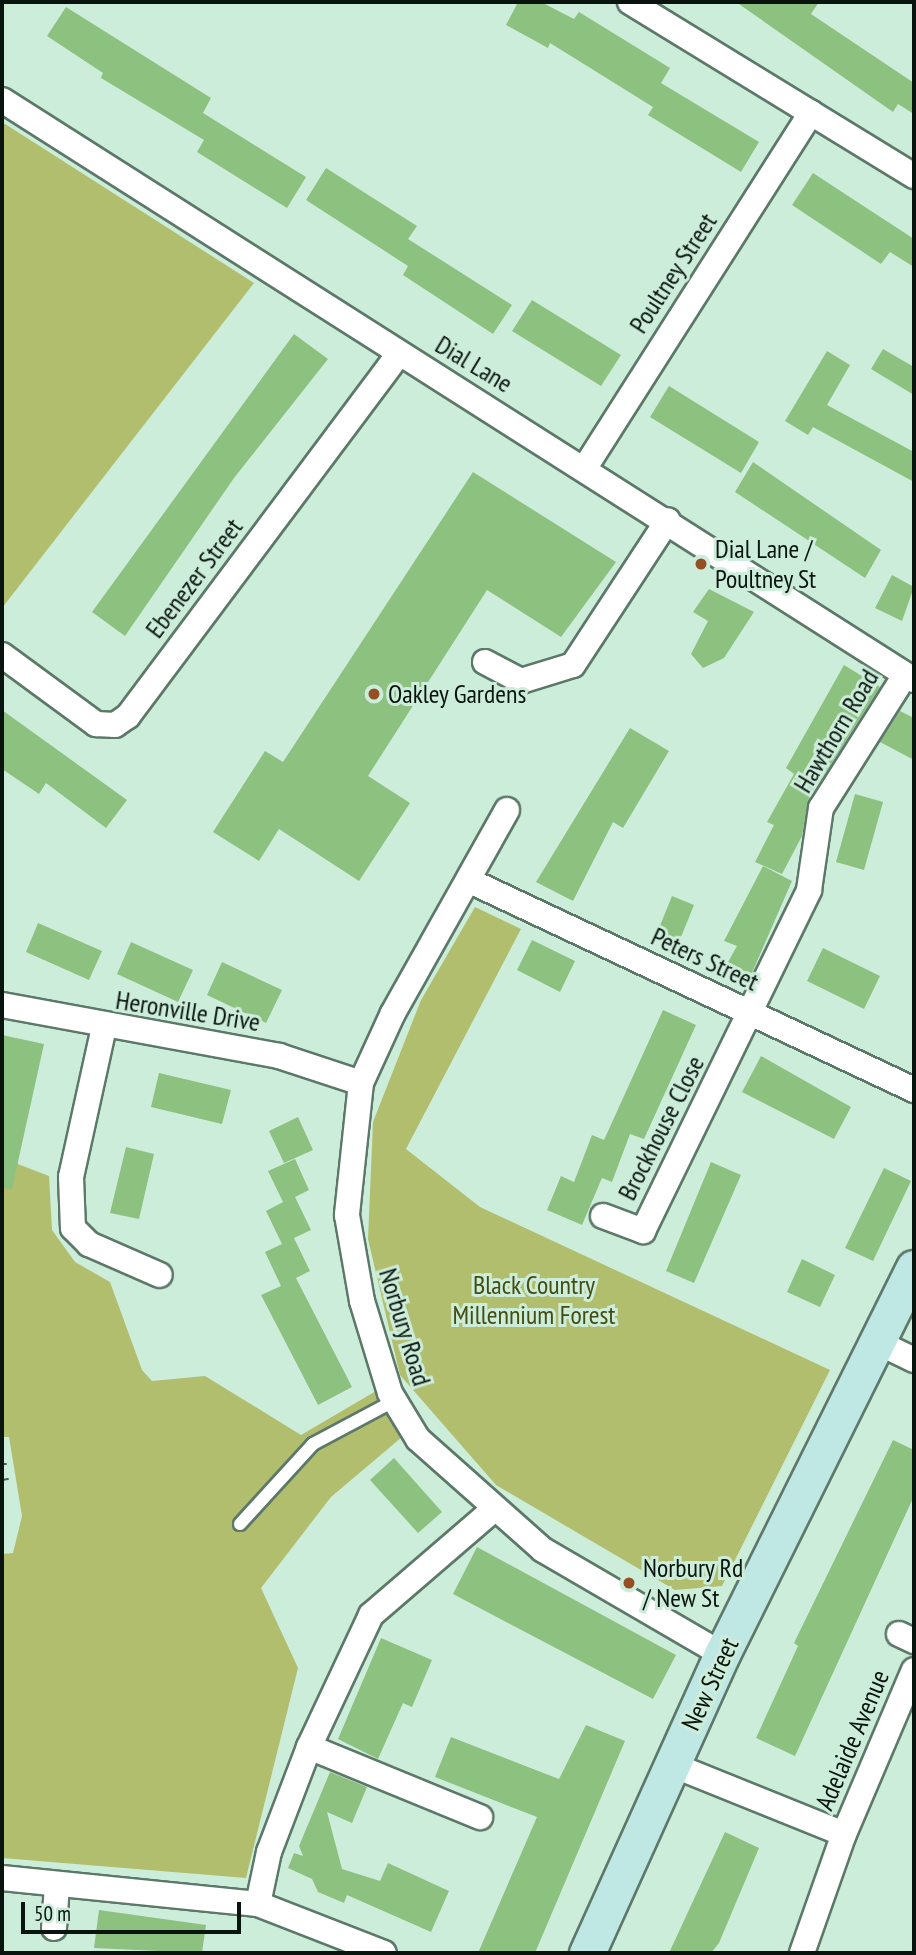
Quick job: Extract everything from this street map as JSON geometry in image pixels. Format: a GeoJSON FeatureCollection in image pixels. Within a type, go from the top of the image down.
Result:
{"type":"FeatureCollection","features":[{"type":"Feature","properties":{"kind":"street"},"geometry":{"type":"LineString","coordinates":[[630,2],[914,176]]}},
{"type":"Feature","properties":{"kind":"street","name":"Dial Lane"},"geometry":{"type":"LineString","coordinates":[[2,100],[399,354],[586,466],[910,677]]}},
{"type":"Feature","properties":{"kind":"street","name":"Poultney Street"},"geometry":{"type":"LineString","coordinates":[[586,466],[811,113]]}},
{"type":"Feature","properties":{"kind":"street","name":"Ebenezer Street"},"geometry":{"type":"LineString","coordinates":[[2,655],[96,724],[115,725],[128,716],[399,354]]}},
{"type":"Feature","properties":{"kind":"street"},"geometry":{"type":"LineString","coordinates":[[485,662],[521,681],[573,665],[668,520]]}},
{"type":"Feature","properties":{"kind":"street","name":"Hawthorn Road"},"geometry":{"type":"LineString","coordinates":[[752,1014],[809,890],[821,808],[910,677]]}},
{"type":"Feature","properties":{"kind":"street","name":"Norbury Road"},"geometry":{"type":"LineString","coordinates":[[507,810],[470,881],[393,1013],[361,1083],[347,1215],[362,1301],[394,1401],[418,1439],[493,1510],[543,1550],[722,1654]]}},
{"type":"Feature","properties":{"kind":"street","name":"Peters Street"},"geometry":{"type":"LineString","coordinates":[[470,881],[914,1090]]}},
{"type":"Feature","properties":{"kind":"street","name":"Heronville Drive"},"geometry":{"type":"LineString","coordinates":[[2,1005],[104,1027],[279,1056],[361,1083]]}},
{"type":"Feature","properties":{"kind":"street","name":"Brockhouse Close"},"geometry":{"type":"LineString","coordinates":[[603,1216],[643,1231],[752,1014]]}},
{"type":"Feature","properties":{"kind":"street"},"geometry":{"type":"LineString","coordinates":[[104,1027],[71,1177],[73,1228],[89,1244],[160,1275]]}},
{"type":"Feature","properties":{"kind":"street","name":"New Street"},"geometry":{"type":"LineString","coordinates":[[587,1953],[722,1654],[914,1268]]}},
{"type":"Feature","properties":{"kind":"street"},"geometry":{"type":"LineString","coordinates":[[877,1342],[914,1360]]}},
{"type":"Feature","properties":{"kind":"street"},"geometry":{"type":"LineString","coordinates":[[258,1904],[269,1852],[309,1747],[371,1615],[493,1510]]}},
{"type":"Feature","properties":{"kind":"street","name":"Adelaide Avenue"},"geometry":{"type":"LineString","coordinates":[[802,1953],[844,1834],[914,1671]]}},
{"type":"Feature","properties":{"kind":"street"},"geometry":{"type":"LineString","coordinates":[[309,1747],[480,1817]]}},
{"type":"Feature","properties":{"kind":"street","name":"Adelaide Avenue"},"geometry":{"type":"LineString","coordinates":[[673,1765],[844,1834]]}},
{"type":"Feature","properties":{"kind":"street"},"geometry":{"type":"LineString","coordinates":[[2,1878],[258,1904],[384,1953]]}},
{"type":"Feature","properties":{"kind":"street"},"geometry":{"type":"LineString","coordinates":[[54,1928],[57,1885]]}},
{"type":"Feature","properties":{"kind":"lane"},"geometry":{"type":"LineString","coordinates":[[240,1524],[313,1444],[394,1401]]}},
{"type":"Feature","properties":{"kind":"green space"},"geometry":{"type":"Polygon","coordinates":[[[2,122],[254,283],[2,608],[2,122]]]}},
{"type":"Feature","properties":{"kind":"green space","name":"Black Country Millennium Forest"},"geometry":{"type":"Polygon","coordinates":[[[475,907],[521,929],[406,1149],[480,1207],[830,1370],[722,1586],[675,1590],[496,1485],[400,1375],[368,1239],[373,1122],[421,1000],[475,907]]]}},
{"type":"Feature","properties":{"kind":"green space"},"geometry":{"type":"Polygon","coordinates":[[[2,1158],[49,1176],[52,1230],[75,1262],[110,1282],[142,1370],[152,1381],[205,1376],[301,1435],[376,1391],[402,1437],[331,1497],[261,1588],[298,1668],[246,1878],[2,1858],[2,1554],[13,1553],[22,1516],[9,1437],[2,1437],[2,1158]]]}},
{"type":"Feature","properties":{"kind":"building"},"geometry":{"type":"Polygon","coordinates":[[[518,2],[541,2],[574,19],[579,12],[670,68],[661,83],[759,142],[741,172],[648,115],[653,107],[550,43],[548,48],[506,25],[518,2]]]}},
{"type":"Feature","properties":{"kind":"building"},"geometry":{"type":"Polygon","coordinates":[[[736,2],[819,2],[811,14],[914,83],[914,114],[898,104],[893,112],[736,2]]]}},
{"type":"Feature","properties":{"kind":"building"},"geometry":{"type":"Polygon","coordinates":[[[66,7],[211,98],[203,113],[306,177],[287,208],[197,152],[204,140],[101,78],[103,73],[47,36],[66,7]]]}},
{"type":"Feature","properties":{"kind":"building"},"geometry":{"type":"Polygon","coordinates":[[[326,168],[417,226],[408,239],[512,305],[493,334],[403,275],[408,266],[306,200],[326,168]]]}},
{"type":"Feature","properties":{"kind":"building"},"geometry":{"type":"Polygon","coordinates":[[[813,173],[914,239],[914,267],[890,252],[881,264],[792,205],[813,173]]]}},
{"type":"Feature","properties":{"kind":"building"},"geometry":{"type":"Polygon","coordinates":[[[532,300],[621,355],[601,386],[512,331],[532,300]]]}},
{"type":"Feature","properties":{"kind":"building"},"geometry":{"type":"Polygon","coordinates":[[[294,334],[328,359],[234,478],[125,636],[92,612],[294,334]]]}},
{"type":"Feature","properties":{"kind":"building"},"geometry":{"type":"Polygon","coordinates":[[[883,349],[914,367],[914,395],[871,369],[883,349]]]}},
{"type":"Feature","properties":{"kind":"building"},"geometry":{"type":"Polygon","coordinates":[[[827,351],[850,365],[827,405],[914,452],[914,482],[813,427],[808,435],[785,421],[827,351]]]}},
{"type":"Feature","properties":{"kind":"building"},"geometry":{"type":"Polygon","coordinates":[[[669,386],[759,442],[741,473],[650,417],[669,386]]]}},
{"type":"Feature","properties":{"kind":"building"},"geometry":{"type":"Polygon","coordinates":[[[753,462],[881,550],[865,578],[735,492],[753,462]]]}},
{"type":"Feature","properties":{"kind":"building","name":"Oakley Gardens"},"geometry":{"type":"Polygon","coordinates":[[[473,472],[616,562],[561,637],[487,590],[368,776],[410,803],[359,881],[279,829],[259,861],[213,832],[265,751],[283,762],[473,472]]]}},
{"type":"Feature","properties":{"kind":"building"},"geometry":{"type":"Polygon","coordinates":[[[892,575],[914,587],[902,621],[875,608],[892,575]]]}},
{"type":"Feature","properties":{"kind":"building"},"geometry":{"type":"Polygon","coordinates":[[[709,589],[754,612],[724,658],[703,668],[691,654],[708,621],[693,612],[709,589]]]}},
{"type":"Feature","properties":{"kind":"building"},"geometry":{"type":"Polygon","coordinates":[[[844,665],[880,687],[808,800],[802,836],[782,874],[755,862],[774,825],[767,822],[794,774],[786,768],[844,665]]]}},
{"type":"Feature","properties":{"kind":"building"},"geometry":{"type":"Polygon","coordinates":[[[2,710],[127,800],[106,828],[46,783],[39,794],[2,769],[2,710]]]}},
{"type":"Feature","properties":{"kind":"building"},"geometry":{"type":"Polygon","coordinates":[[[900,711],[914,718],[914,760],[880,742],[900,711]]]}},
{"type":"Feature","properties":{"kind":"building"},"geometry":{"type":"Polygon","coordinates":[[[630,728],[669,751],[623,828],[613,822],[573,901],[536,882],[630,728]]]}},
{"type":"Feature","properties":{"kind":"building"},"geometry":{"type":"Polygon","coordinates":[[[855,794],[883,802],[864,870],[836,862],[855,794]]]}},
{"type":"Feature","properties":{"kind":"building"},"geometry":{"type":"Polygon","coordinates":[[[763,866],[792,881],[751,975],[728,962],[737,946],[724,941],[763,866]]]}},
{"type":"Feature","properties":{"kind":"building"},"geometry":{"type":"Polygon","coordinates":[[[672,896],[694,905],[679,942],[657,933],[672,896]]]}},
{"type":"Feature","properties":{"kind":"building"},"geometry":{"type":"Polygon","coordinates":[[[38,923],[102,951],[89,980],[26,952],[38,923]]]}},
{"type":"Feature","properties":{"kind":"building"},"geometry":{"type":"Polygon","coordinates":[[[532,940],[575,961],[560,992],[517,970],[532,940]]]}},
{"type":"Feature","properties":{"kind":"building"},"geometry":{"type":"Polygon","coordinates":[[[131,942],[193,970],[178,1002],[117,974],[131,942]]]}},
{"type":"Feature","properties":{"kind":"building"},"geometry":{"type":"Polygon","coordinates":[[[823,948],[880,976],[864,1009],[807,981],[823,948]]]}},
{"type":"Feature","properties":{"kind":"building"},"geometry":{"type":"Polygon","coordinates":[[[222,962],[282,990],[266,1023],[207,995],[222,962]]]}},
{"type":"Feature","properties":{"kind":"building"},"geometry":{"type":"Polygon","coordinates":[[[663,1010],[696,1025],[644,1139],[630,1134],[612,1182],[602,1178],[582,1225],[547,1210],[561,1176],[574,1182],[592,1135],[604,1140],[663,1010]]]}},
{"type":"Feature","properties":{"kind":"building"},"geometry":{"type":"Polygon","coordinates":[[[2,1035],[44,1044],[12,1189],[2,1188],[2,1035]]]}},
{"type":"Feature","properties":{"kind":"building"},"geometry":{"type":"Polygon","coordinates":[[[761,1056],[851,1107],[834,1139],[742,1092],[761,1056]]]}},
{"type":"Feature","properties":{"kind":"building"},"geometry":{"type":"Polygon","coordinates":[[[159,1073],[231,1090],[222,1124],[151,1107],[159,1073]]]}},
{"type":"Feature","properties":{"kind":"building"},"geometry":{"type":"Polygon","coordinates":[[[298,1117],[313,1150],[284,1163],[269,1131],[298,1117]]]}},
{"type":"Feature","properties":{"kind":"building"},"geometry":{"type":"Polygon","coordinates":[[[126,1147],[154,1154],[139,1219],[110,1213],[126,1147]]]}},
{"type":"Feature","properties":{"kind":"building"},"geometry":{"type":"Polygon","coordinates":[[[295,1159],[309,1190],[295,1197],[311,1230],[294,1238],[310,1271],[296,1278],[352,1387],[318,1405],[261,1295],[281,1286],[265,1252],[282,1244],[266,1211],[287,1200],[283,1202],[268,1171],[295,1159]]]}},
{"type":"Feature","properties":{"kind":"building"},"geometry":{"type":"Polygon","coordinates":[[[711,1162],[741,1175],[694,1283],[666,1271],[711,1162]]]}},
{"type":"Feature","properties":{"kind":"building"},"geometry":{"type":"Polygon","coordinates":[[[884,1168],[911,1181],[873,1261],[845,1248],[884,1168]]]}},
{"type":"Feature","properties":{"kind":"building"},"geometry":{"type":"Polygon","coordinates":[[[802,1259],[835,1275],[820,1307],[787,1292],[802,1259]]]}},
{"type":"Feature","properties":{"kind":"building"},"geometry":{"type":"Polygon","coordinates":[[[893,1440],[914,1450],[914,1496],[795,1756],[756,1738],[798,1646],[794,1643],[893,1440]]]}},
{"type":"Feature","properties":{"kind":"building"},"geometry":{"type":"Polygon","coordinates":[[[394,1458],[442,1512],[418,1533],[370,1480],[394,1458]]]}},
{"type":"Feature","properties":{"kind":"building"},"geometry":{"type":"Polygon","coordinates":[[[477,1547],[676,1655],[653,1699],[453,1594],[477,1547]]]}},
{"type":"Feature","properties":{"kind":"building"},"geometry":{"type":"Polygon","coordinates":[[[381,1638],[432,1660],[412,1707],[403,1703],[378,1759],[338,1739],[381,1638]]]}},
{"type":"Feature","properties":{"kind":"building"},"geometry":{"type":"Polygon","coordinates":[[[586,1725],[625,1741],[535,1953],[478,1953],[537,1817],[435,1777],[451,1737],[559,1779],[586,1725]]]}},
{"type":"Feature","properties":{"kind":"building"},"geometry":{"type":"Polygon","coordinates":[[[330,1772],[367,1787],[352,1823],[327,1812],[342,1869],[380,1881],[388,1863],[449,1891],[431,1932],[347,1895],[344,1903],[318,1892],[312,1879],[288,1868],[294,1853],[303,1856],[299,1846],[330,1772]]]}},
{"type":"Feature","properties":{"kind":"building"},"geometry":{"type":"Polygon","coordinates":[[[725,1832],[759,1848],[719,1943],[711,1953],[669,1953],[725,1832]]]}},
{"type":"Feature","properties":{"kind":"building"},"geometry":{"type":"Polygon","coordinates":[[[99,1910],[206,1925],[202,1953],[94,1948],[99,1910]]]}},
{"type":"Feature","properties":{"kind":"tram line"},"geometry":{"type":"LineString","coordinates":[[2,1480],[8,1479]]}},
{"type":"Feature","properties":{"kind":"place","name":"Dial Lane / Poultney St"},"geometry":{"type":"Point","coordinates":[701,564]}},
{"type":"Feature","properties":{"kind":"place","name":"Oakley Gardens"},"geometry":{"type":"Point","coordinates":[374,694]}},
{"type":"Feature","properties":{"kind":"place","name":"Norbury Rd / New St"},"geometry":{"type":"Point","coordinates":[629,1583]}}]}
